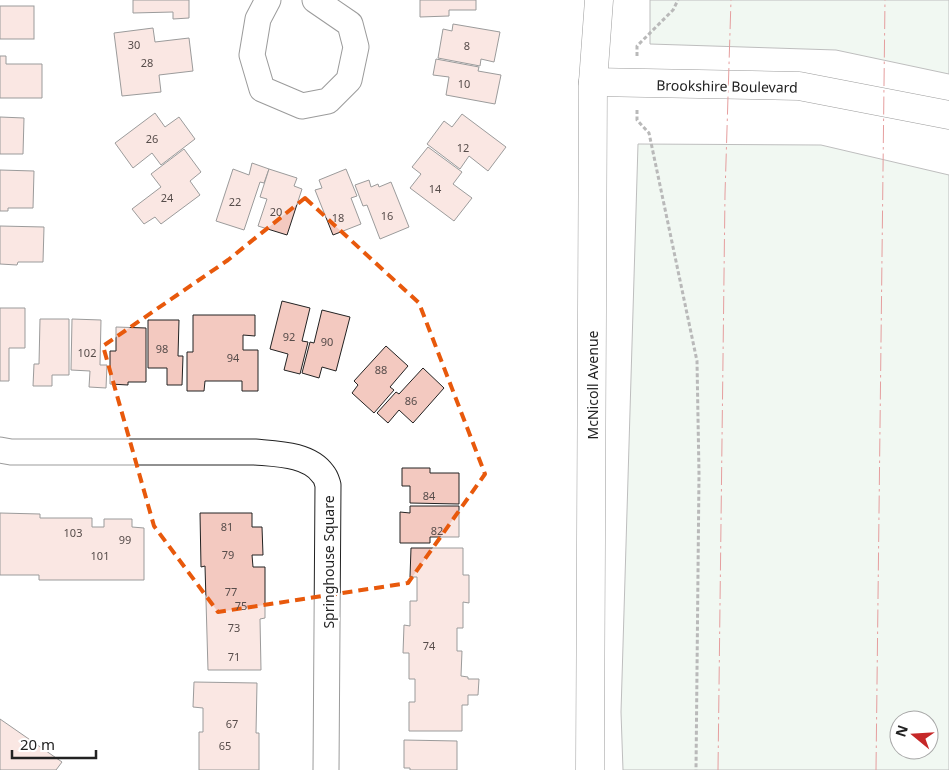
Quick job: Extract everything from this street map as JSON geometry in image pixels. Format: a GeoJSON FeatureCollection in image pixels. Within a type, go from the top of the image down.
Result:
{"type":"FeatureCollection","features":[{"type":"Feature","properties":{"kind":"main road","name":"McNicoll Avenue"},"geometry":{"type":"LineString","coordinates":[[590,770],[593,82],[599,0]]}},
{"type":"Feature","properties":{"kind":"main road","name":"Brookshire Boulevard"},"geometry":{"type":"LineString","coordinates":[[593,82],[799,86],[949,115]]}},
{"type":"Feature","properties":{"kind":"street"},"geometry":{"type":"LineString","coordinates":[[268,0],[258,19],[252,55],[262,89],[302,106],[328,101],[349,80],[356,47],[350,24],[315,0]]}},
{"type":"Feature","properties":{"kind":"street","name":"Springhouse Square"},"geometry":{"type":"LineString","coordinates":[[0,450],[11,452],[255,452],[294,456],[309,462],[323,474],[328,485],[326,770]]}},
{"type":"Feature","properties":{"kind":"path"},"geometry":{"type":"LineString","coordinates":[[637,46],[673,10],[678,0]]}},
{"type":"Feature","properties":{"kind":"path"},"geometry":{"type":"LineString","coordinates":[[637,120],[649,133],[697,361],[699,474],[696,770]]}},
{"type":"Feature","properties":{"kind":"highlighted area"},"geometry":{"type":"Polygon","coordinates":[[[305,198],[419,303],[485,474],[408,583],[218,612],[154,526],[103,346],[228,260],[305,198]]]}},
{"type":"Feature","properties":{"kind":"green space"},"geometry":{"type":"Polygon","coordinates":[[[650,0],[949,0],[949,74],[836,50],[650,44],[650,0]]]}},
{"type":"Feature","properties":{"kind":"green space"},"geometry":{"type":"Polygon","coordinates":[[[638,144],[821,145],[949,175],[949,770],[623,770],[621,712],[638,144]]]}},
{"type":"Feature","properties":{"kind":"building"},"geometry":{"type":"Polygon","coordinates":[[[133,0],[189,0],[189,18],[173,19],[173,12],[133,13],[133,0]]]}},
{"type":"Feature","properties":{"kind":"building"},"geometry":{"type":"Polygon","coordinates":[[[420,0],[476,0],[476,10],[449,10],[449,16],[420,17],[420,0]]]}},
{"type":"Feature","properties":{"kind":"building"},"geometry":{"type":"Polygon","coordinates":[[[0,6],[34,6],[34,39],[0,39],[0,6]]]}},
{"type":"Feature","properties":{"kind":"building"},"geometry":{"type":"Polygon","coordinates":[[[453,24],[500,32],[494,62],[481,59],[480,66],[438,58],[443,29],[452,31],[453,24]]]}},
{"type":"Feature","properties":{"kind":"building"},"geometry":{"type":"Polygon","coordinates":[[[153,28],[155,42],[189,38],[193,71],[159,75],[161,92],[122,96],[114,33],[153,28]]]}},
{"type":"Feature","properties":{"kind":"building"},"geometry":{"type":"Polygon","coordinates":[[[0,56],[6,56],[6,64],[42,64],[42,98],[0,98],[0,56]]]}},
{"type":"Feature","properties":{"kind":"building"},"geometry":{"type":"Polygon","coordinates":[[[436,59],[479,67],[478,71],[501,75],[495,104],[446,95],[449,77],[433,75],[436,59]]]}},
{"type":"Feature","properties":{"kind":"building"},"geometry":{"type":"Polygon","coordinates":[[[155,113],[165,127],[179,117],[195,139],[161,165],[152,153],[133,168],[115,143],[155,113]]]}},
{"type":"Feature","properties":{"kind":"building"},"geometry":{"type":"Polygon","coordinates":[[[462,114],[506,147],[488,171],[469,156],[460,169],[427,144],[444,121],[452,127],[462,114]]]}},
{"type":"Feature","properties":{"kind":"building"},"geometry":{"type":"Polygon","coordinates":[[[0,117],[24,118],[23,154],[0,154],[0,117]]]}},
{"type":"Feature","properties":{"kind":"building"},"geometry":{"type":"Polygon","coordinates":[[[428,147],[462,172],[453,184],[472,198],[454,221],[410,188],[421,174],[412,167],[428,147]]]}},
{"type":"Feature","properties":{"kind":"building"},"geometry":{"type":"Polygon","coordinates":[[[184,149],[201,172],[190,181],[200,195],[161,224],[155,217],[144,224],[132,209],[161,187],[151,174],[184,149]]]}},
{"type":"Feature","properties":{"kind":"building"},"geometry":{"type":"Polygon","coordinates":[[[252,163],[269,169],[264,183],[260,182],[244,230],[216,221],[233,169],[249,175],[252,163]]]}},
{"type":"Feature","properties":{"kind":"building"},"geometry":{"type":"Polygon","coordinates":[[[269,169],[297,178],[294,186],[302,189],[287,235],[258,226],[267,199],[260,197],[269,169]]]}},
{"type":"Feature","properties":{"kind":"building"},"geometry":{"type":"Polygon","coordinates":[[[346,169],[357,196],[351,198],[361,224],[333,235],[315,190],[322,188],[319,180],[346,169]]]}},
{"type":"Feature","properties":{"kind":"building"},"geometry":{"type":"Polygon","coordinates":[[[0,170],[34,171],[33,208],[8,208],[8,211],[0,211],[0,170]]]}},
{"type":"Feature","properties":{"kind":"building"},"geometry":{"type":"Polygon","coordinates":[[[369,180],[371,187],[378,184],[379,187],[391,182],[409,227],[380,239],[367,205],[363,206],[355,185],[369,180]]]}},
{"type":"Feature","properties":{"kind":"building"},"geometry":{"type":"Polygon","coordinates":[[[0,226],[44,227],[43,262],[18,262],[17,265],[0,264],[0,226]]]}},
{"type":"Feature","properties":{"kind":"building"},"geometry":{"type":"Polygon","coordinates":[[[282,301],[310,308],[302,341],[308,342],[300,374],[284,370],[288,354],[270,349],[282,301]]]}},
{"type":"Feature","properties":{"kind":"building"},"geometry":{"type":"Polygon","coordinates":[[[0,308],[25,308],[25,348],[9,348],[9,381],[0,381],[0,308]]]}},
{"type":"Feature","properties":{"kind":"building"},"geometry":{"type":"Polygon","coordinates":[[[322,310],[350,317],[336,371],[322,367],[319,378],[302,373],[310,342],[314,343],[322,310]]]}},
{"type":"Feature","properties":{"kind":"building"},"geometry":{"type":"Polygon","coordinates":[[[193,315],[255,315],[255,336],[243,335],[243,350],[258,350],[258,391],[242,391],[242,381],[205,381],[204,391],[187,391],[187,352],[193,352],[193,315]]]}},
{"type":"Feature","properties":{"kind":"building"},"geometry":{"type":"Polygon","coordinates":[[[40,319],[69,319],[69,375],[52,375],[52,386],[33,386],[34,364],[39,364],[40,319]]]}},
{"type":"Feature","properties":{"kind":"building"},"geometry":{"type":"Polygon","coordinates":[[[72,319],[101,320],[100,365],[107,365],[106,388],[89,387],[90,371],[71,370],[72,319]]]}},
{"type":"Feature","properties":{"kind":"building"},"geometry":{"type":"Polygon","coordinates":[[[148,320],[179,320],[178,356],[183,356],[182,385],[167,385],[167,368],[148,368],[148,320]]]}},
{"type":"Feature","properties":{"kind":"building"},"geometry":{"type":"Polygon","coordinates":[[[116,327],[146,328],[146,382],[128,382],[128,385],[110,384],[110,351],[116,351],[116,327]]]}},
{"type":"Feature","properties":{"kind":"building"},"geometry":{"type":"Polygon","coordinates":[[[386,346],[408,366],[390,387],[394,390],[374,413],[352,393],[358,385],[354,381],[386,346]]]}},
{"type":"Feature","properties":{"kind":"building"},"geometry":{"type":"Polygon","coordinates":[[[423,368],[444,388],[413,423],[399,410],[388,423],[377,413],[396,392],[399,394],[423,368]]]}},
{"type":"Feature","properties":{"kind":"building"},"geometry":{"type":"Polygon","coordinates":[[[402,468],[430,468],[430,473],[459,473],[459,504],[410,503],[410,486],[402,486],[402,468]]]}},
{"type":"Feature","properties":{"kind":"building"},"geometry":{"type":"Polygon","coordinates":[[[410,506],[459,506],[459,537],[430,537],[430,543],[400,543],[400,512],[410,513],[410,506]]]}},
{"type":"Feature","properties":{"kind":"building"},"geometry":{"type":"Polygon","coordinates":[[[0,513],[40,514],[40,518],[92,518],[92,527],[104,527],[104,519],[132,519],[132,527],[144,528],[144,580],[39,580],[39,575],[0,575],[0,513]]]}},
{"type":"Feature","properties":{"kind":"building"},"geometry":{"type":"Polygon","coordinates":[[[200,513],[252,513],[252,527],[262,527],[263,555],[252,555],[253,567],[265,567],[265,618],[260,619],[261,670],[208,670],[205,566],[201,567],[200,513]]]}},
{"type":"Feature","properties":{"kind":"building"},"geometry":{"type":"Polygon","coordinates":[[[411,548],[463,548],[463,575],[469,575],[469,603],[463,602],[463,628],[457,628],[457,651],[462,651],[461,676],[468,677],[468,679],[479,679],[478,695],[468,695],[468,705],[462,705],[462,731],[409,731],[409,702],[415,702],[415,679],[409,679],[409,653],[403,653],[404,625],[410,626],[410,601],[417,601],[417,577],[410,577],[411,548]]]}},
{"type":"Feature","properties":{"kind":"building"},"geometry":{"type":"Polygon","coordinates":[[[194,682],[257,683],[256,733],[259,733],[259,770],[199,770],[199,732],[203,732],[203,708],[193,707],[194,682]]]}},
{"type":"Feature","properties":{"kind":"building"},"geometry":{"type":"Polygon","coordinates":[[[0,719],[62,762],[56,770],[0,770],[0,719]]]}},
{"type":"Feature","properties":{"kind":"building"},"geometry":{"type":"Polygon","coordinates":[[[404,740],[457,741],[457,770],[410,770],[410,768],[404,768],[404,740]]]}},
{"type":"Feature","properties":{"kind":"power"},"geometry":{"type":"LineString","coordinates":[[718,770],[725,194],[731,0]]}},
{"type":"Feature","properties":{"kind":"power"},"geometry":{"type":"LineString","coordinates":[[876,770],[885,0]]}}]}
